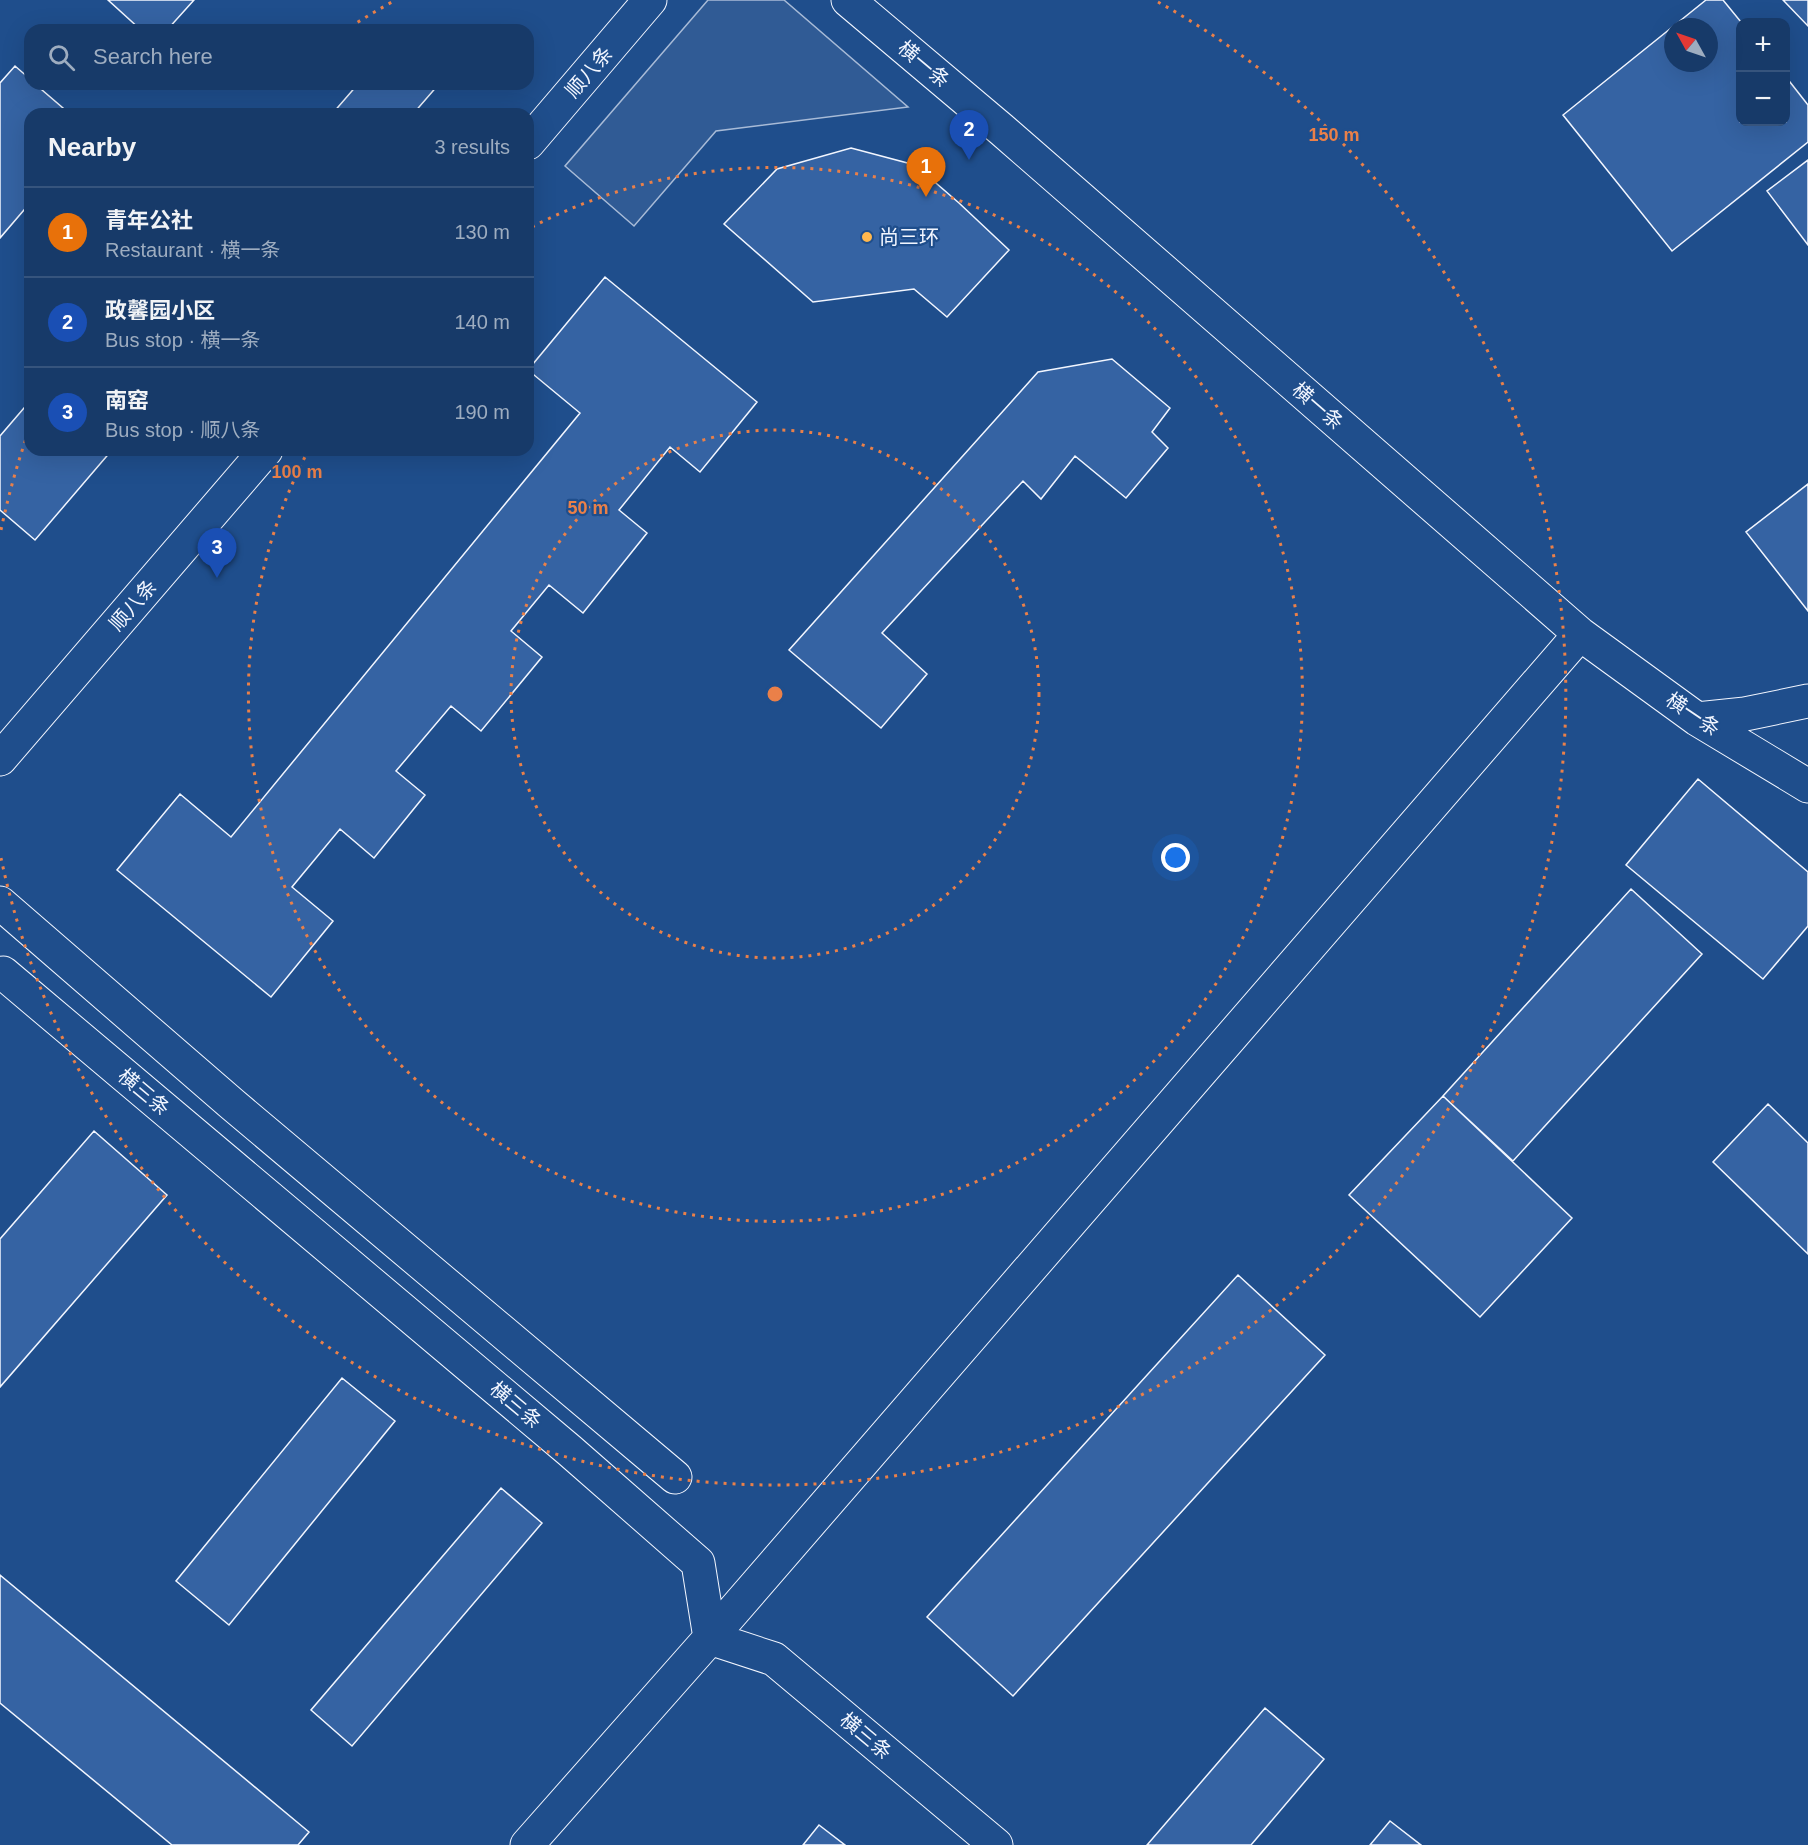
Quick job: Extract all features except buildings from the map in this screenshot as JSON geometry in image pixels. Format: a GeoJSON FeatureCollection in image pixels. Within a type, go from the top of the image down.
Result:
{"type":"FeatureCollection","features":[{"type":"Feature","properties":{"kind":"street","name":"顺八条"},"geometry":{"type":"LineString","coordinates":[[534,136],[650,0]]}},
{"type":"Feature","properties":{"kind":"street","name":"横一条"},"geometry":{"type":"LineString","coordinates":[[848,0],[1001,129],[1580,634],[1697,719],[1808,786]]}},
{"type":"Feature","properties":{"kind":"street","name":"顺八条"},"geometry":{"type":"LineString","coordinates":[[0,759],[261,456]]}},
{"type":"Feature","properties":{"kind":"street"},"geometry":{"type":"LineString","coordinates":[[527,1845],[710,1638],[1580,634]]}},
{"type":"Feature","properties":{"kind":"street"},"geometry":{"type":"LineString","coordinates":[[1697,719],[1745,714],[1808,700]]}},
{"type":"Feature","properties":{"kind":"street"},"geometry":{"type":"LineString","coordinates":[[0,903],[232,1104],[675,1477]]}},
{"type":"Feature","properties":{"kind":"street","name":"横三条"},"geometry":{"type":"LineString","coordinates":[[0,974],[3,973],[569,1450],[698,1563],[710,1638],[774,1659],[996,1845]]}},
{"type":"Feature","properties":{"kind":"shaded area"},"geometry":{"type":"Polygon","coordinates":[[[708,0],[784,0],[908,107],[716,131],[634,226],[565,166],[708,0]]]}},
{"type":"Feature","properties":{"kind":"place","name":"政馨园小区"},"geometry":{"type":"Point","coordinates":[969,160]}},
{"type":"Feature","properties":{"kind":"place","name":"青年公社"},"geometry":{"type":"Point","coordinates":[926,197]}},
{"type":"Feature","properties":{"kind":"place","name":"尚三环"},"geometry":{"type":"Point","coordinates":[867,237]}},
{"type":"Feature","properties":{"kind":"place","name":"南窑"},"geometry":{"type":"Point","coordinates":[217,578]}}]}
